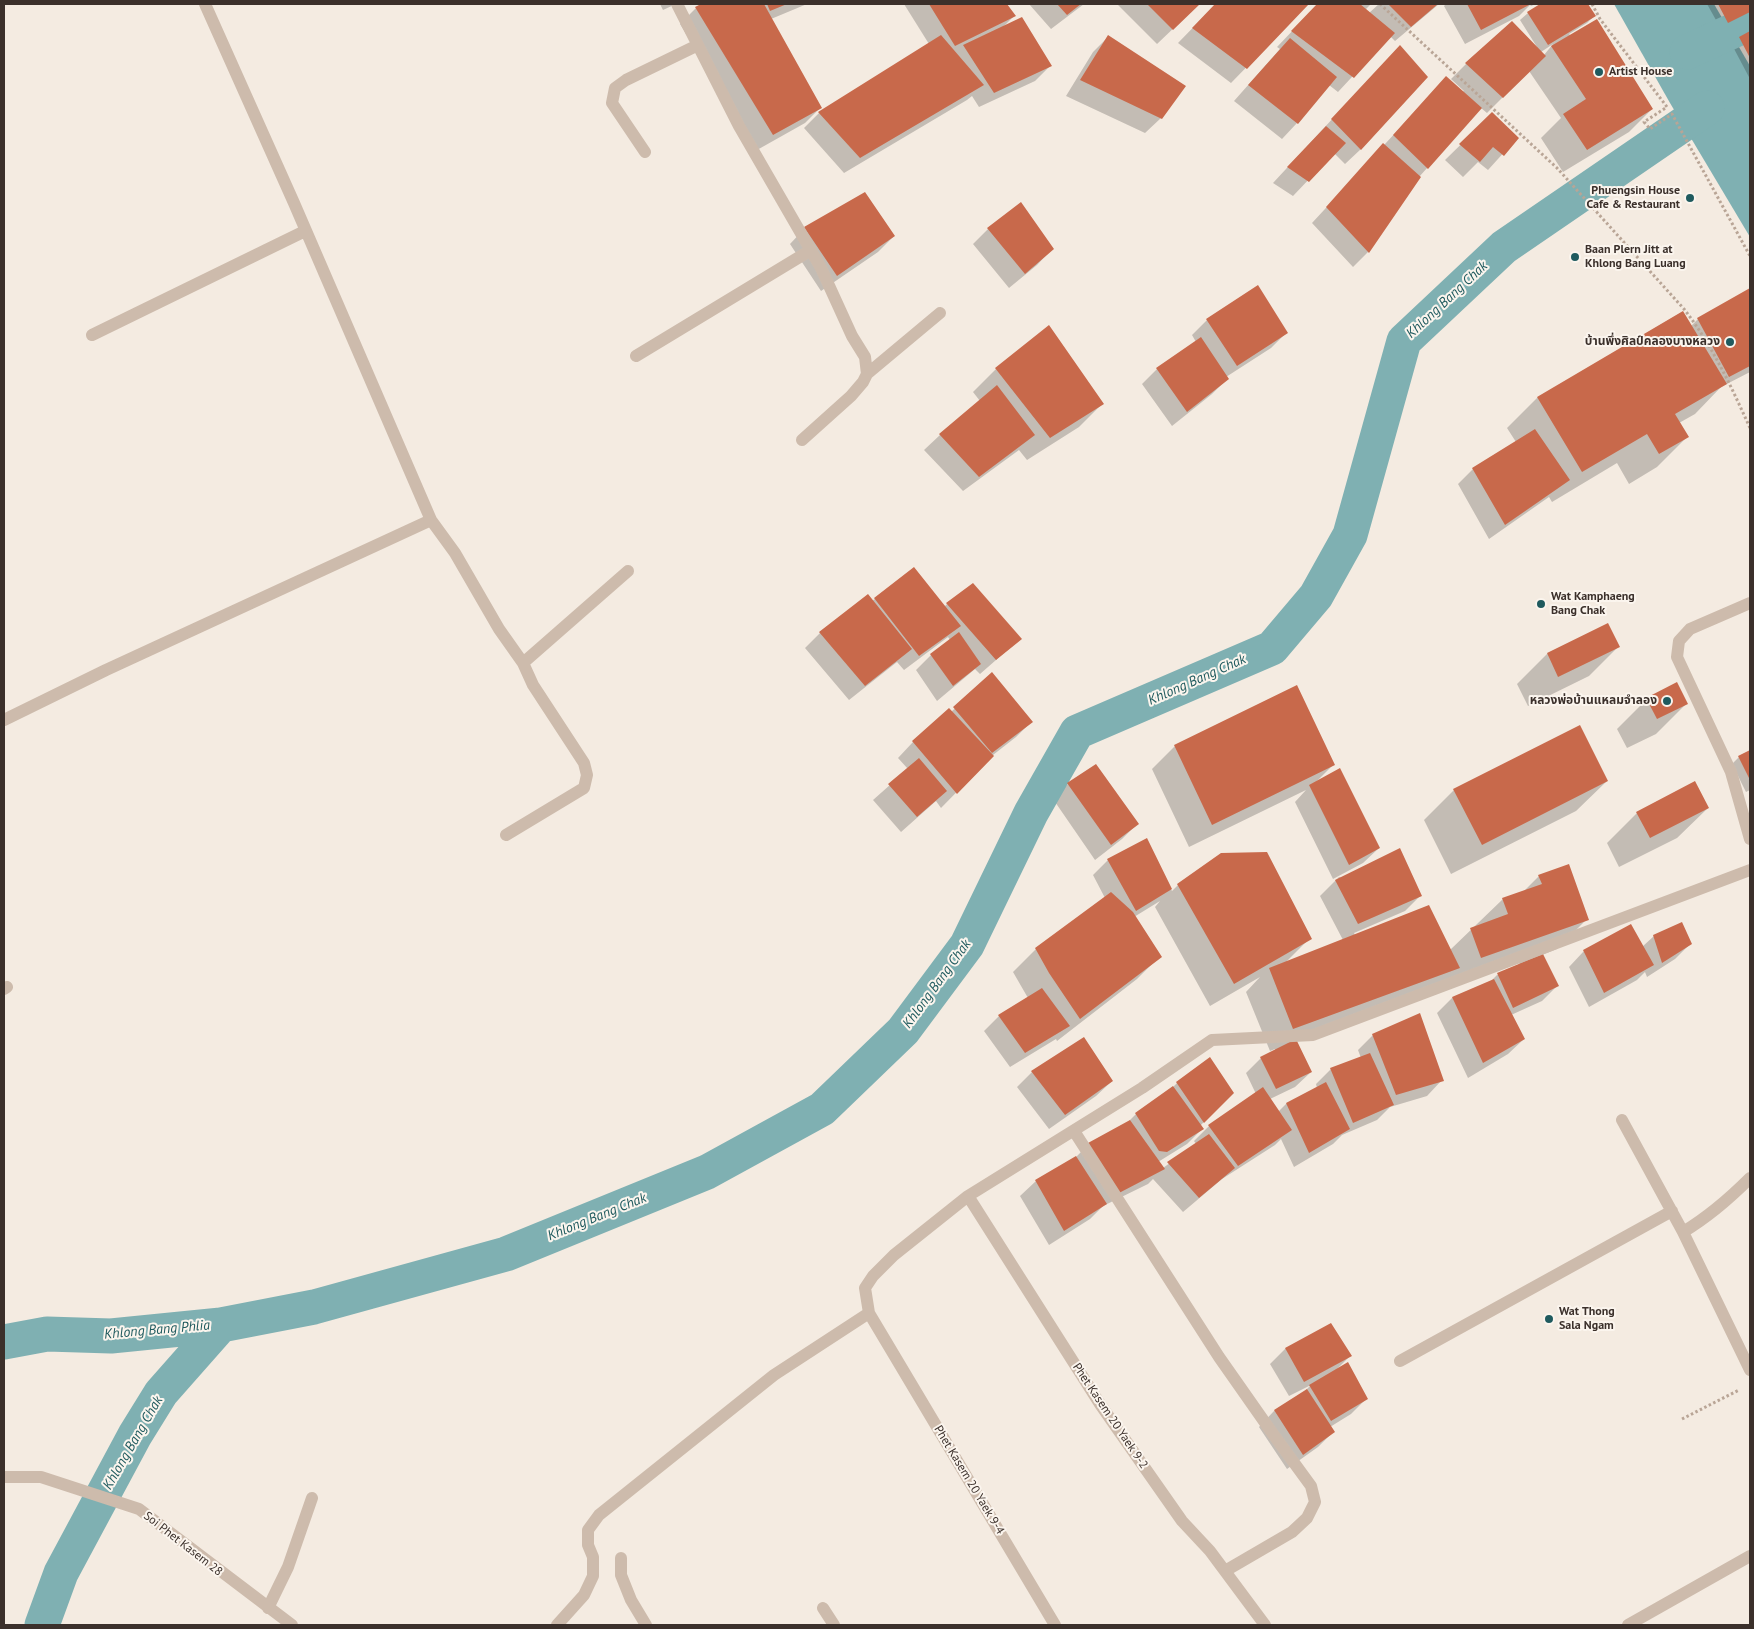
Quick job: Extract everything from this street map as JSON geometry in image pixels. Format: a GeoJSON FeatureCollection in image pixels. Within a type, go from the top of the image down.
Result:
{"type":"FeatureCollection","features":[{"type":"Feature","properties":{"kind":"street"},"geometry":{"type":"LineString","coordinates":[[205,4],[431,520],[455,553],[499,629],[523,663],[533,685],[584,763],[587,775],[584,788],[506,835]]}},
{"type":"Feature","properties":{"kind":"street"},"geometry":{"type":"LineString","coordinates":[[677,4],[739,126],[821,268],[852,336],[864,357],[867,374]]}},
{"type":"Feature","properties":{"kind":"street"},"geometry":{"type":"LineString","coordinates":[[645,152],[612,103],[615,88],[626,80],[698,45]]}},
{"type":"Feature","properties":{"kind":"street"},"geometry":{"type":"LineString","coordinates":[[92,335],[306,231]]}},
{"type":"Feature","properties":{"kind":"street"},"geometry":{"type":"LineString","coordinates":[[636,356],[811,250]]}},
{"type":"Feature","properties":{"kind":"street"},"geometry":{"type":"LineString","coordinates":[[802,440],[851,396],[867,374],[940,313]]}},
{"type":"Feature","properties":{"kind":"street"},"geometry":{"type":"LineString","coordinates":[[4,720],[106,670],[431,520]]}},
{"type":"Feature","properties":{"kind":"street"},"geometry":{"type":"LineString","coordinates":[[523,663],[628,571]]}},
{"type":"Feature","properties":{"kind":"street"},"geometry":{"type":"LineString","coordinates":[[1750,603],[1690,629],[1680,642],[1677,657],[1730,772],[1750,839]]}},
{"type":"Feature","properties":{"kind":"street"},"geometry":{"type":"LineString","coordinates":[[557,1625],[584,1595],[593,1576],[593,1556],[588,1545],[588,1530],[599,1515],[774,1375],[870,1313],[865,1288],[873,1276],[894,1255],[968,1196],[1142,1088],[1212,1040],[1313,1035],[1750,870]]}},
{"type":"Feature","properties":{"kind":"street"},"geometry":{"type":"LineString","coordinates":[[1622,1120],[1672,1210],[1750,1370]]}},
{"type":"Feature","properties":{"kind":"street"},"geometry":{"type":"LineString","coordinates":[[1074,1131],[1219,1356],[1272,1434],[1311,1486],[1315,1502],[1307,1518],[1292,1532],[1225,1571]]}},
{"type":"Feature","properties":{"kind":"street"},"geometry":{"type":"LineString","coordinates":[[1683,1232],[1704,1220],[1726,1202],[1750,1178]]}},
{"type":"Feature","properties":{"kind":"street","name":"Phet Kasem 20 Yaek 9-2"},"geometry":{"type":"LineString","coordinates":[[968,1196],[1100,1404],[1182,1521],[1210,1552],[1265,1625]]}},
{"type":"Feature","properties":{"kind":"street"},"geometry":{"type":"LineString","coordinates":[[1400,1361],[1672,1210]]}},
{"type":"Feature","properties":{"kind":"street","name":"Phet Kasem 20 Yaek 9-4"},"geometry":{"type":"LineString","coordinates":[[870,1313],[1055,1625]]}},
{"type":"Feature","properties":{"kind":"street","name":"Soi Phet Kasem 28"},"geometry":{"type":"LineString","coordinates":[[4,1477],[41,1477],[138,1509],[292,1625]]}},
{"type":"Feature","properties":{"kind":"street"},"geometry":{"type":"LineString","coordinates":[[268,1608],[288,1567],[312,1498]]}},
{"type":"Feature","properties":{"kind":"street"},"geometry":{"type":"LineString","coordinates":[[1628,1625],[1750,1556]]}},
{"type":"Feature","properties":{"kind":"street"},"geometry":{"type":"LineString","coordinates":[[621,1558],[621,1574],[631,1600],[646,1625]]}},
{"type":"Feature","properties":{"kind":"street"},"geometry":{"type":"LineString","coordinates":[[823,1608],[834,1625]]}},
{"type":"Feature","properties":{"kind":"path"},"geometry":{"type":"LineString","coordinates":[[1380,4],[1557,168],[1684,309],[1701,331],[1730,384],[1750,428]]}},
{"type":"Feature","properties":{"kind":"path"},"geometry":{"type":"LineString","coordinates":[[1592,4],[1600,19],[1667,107],[1644,122],[1650,129],[1672,114],[1750,256]]}},
{"type":"Feature","properties":{"kind":"path"},"geometry":{"type":"LineString","coordinates":[[1682,1420],[1742,1388]]}},
{"type":"Feature","properties":{"kind":"water"},"geometry":{"type":"Polygon","coordinates":[[[1614,4],[1714,4],[1750,66],[1750,237],[1670,103],[1614,4]]]}},
{"type":"Feature","properties":{"kind":"building"},"geometry":{"type":"Polygon","coordinates":[[[701,4],[764,4],[822,108],[773,135],[695,7],[701,4]]]}},
{"type":"Feature","properties":{"kind":"building"},"geometry":{"type":"Polygon","coordinates":[[[767,4],[787,4],[770,11],[767,4]]]}},
{"type":"Feature","properties":{"kind":"building"},"geometry":{"type":"Polygon","coordinates":[[[929,4],[1007,4],[1016,16],[955,46],[929,4]]]}},
{"type":"Feature","properties":{"kind":"building"},"geometry":{"type":"Polygon","coordinates":[[[1057,4],[1081,4],[1067,15],[1057,4]]]}},
{"type":"Feature","properties":{"kind":"building"},"geometry":{"type":"Polygon","coordinates":[[[1147,4],[1200,4],[1173,30],[1147,4]]]}},
{"type":"Feature","properties":{"kind":"building"},"geometry":{"type":"Polygon","coordinates":[[[1215,4],[1309,4],[1247,69],[1192,28],[1215,4]]]}},
{"type":"Feature","properties":{"kind":"building"},"geometry":{"type":"Polygon","coordinates":[[[1317,4],[1360,4],[1395,33],[1354,78],[1291,31],[1317,4]]]}},
{"type":"Feature","properties":{"kind":"building"},"geometry":{"type":"Polygon","coordinates":[[[1388,4],[1438,4],[1411,27],[1388,4]]]}},
{"type":"Feature","properties":{"kind":"building"},"geometry":{"type":"Polygon","coordinates":[[[1467,4],[1531,4],[1481,30],[1467,4]]]}},
{"type":"Feature","properties":{"kind":"building"},"geometry":{"type":"Polygon","coordinates":[[[1540,4],[1588,4],[1596,16],[1548,45],[1527,12],[1540,4]]]}},
{"type":"Feature","properties":{"kind":"building"},"geometry":{"type":"Polygon","coordinates":[[[1718,4],[1750,4],[1750,12],[1728,23],[1718,4]]]}},
{"type":"Feature","properties":{"kind":"building"},"geometry":{"type":"Polygon","coordinates":[[[1022,17],[1052,66],[994,93],[963,45],[1022,17]]]}},
{"type":"Feature","properties":{"kind":"building","name":"Artist House"},"geometry":{"type":"Polygon","coordinates":[[[1597,19],[1653,109],[1587,150],[1563,114],[1586,99],[1551,46],[1597,19]]]}},
{"type":"Feature","properties":{"kind":"building"},"geometry":{"type":"Polygon","coordinates":[[[1512,21],[1546,56],[1503,98],[1465,63],[1512,21]]]}},
{"type":"Feature","properties":{"kind":"building"},"geometry":{"type":"Polygon","coordinates":[[[1750,31],[1750,58],[1739,37],[1750,31]]]}},
{"type":"Feature","properties":{"kind":"building"},"geometry":{"type":"Polygon","coordinates":[[[941,35],[984,85],[860,158],[818,112],[941,35]]]}},
{"type":"Feature","properties":{"kind":"building"},"geometry":{"type":"Polygon","coordinates":[[[1108,35],[1186,86],[1162,119],[1080,80],[1108,35]]]}},
{"type":"Feature","properties":{"kind":"building"},"geometry":{"type":"Polygon","coordinates":[[[1290,38],[1337,77],[1298,124],[1248,85],[1290,38]]]}},
{"type":"Feature","properties":{"kind":"building"},"geometry":{"type":"Polygon","coordinates":[[[1400,45],[1428,77],[1361,150],[1331,119],[1400,45]]]}},
{"type":"Feature","properties":{"kind":"building"},"geometry":{"type":"Polygon","coordinates":[[[1446,76],[1482,108],[1428,169],[1393,135],[1446,76]]]}},
{"type":"Feature","properties":{"kind":"building"},"geometry":{"type":"Polygon","coordinates":[[[1492,112],[1519,138],[1504,156],[1493,147],[1480,162],[1459,144],[1492,112]]]}},
{"type":"Feature","properties":{"kind":"building"},"geometry":{"type":"Polygon","coordinates":[[[1326,126],[1346,143],[1309,182],[1287,167],[1326,126]]]}},
{"type":"Feature","properties":{"kind":"building"},"geometry":{"type":"Polygon","coordinates":[[[1383,143],[1421,177],[1369,253],[1326,207],[1383,143]]]}},
{"type":"Feature","properties":{"kind":"building"},"geometry":{"type":"Polygon","coordinates":[[[865,192],[895,236],[837,276],[804,227],[865,192]]]}},
{"type":"Feature","properties":{"kind":"building"},"geometry":{"type":"Polygon","coordinates":[[[1021,202],[1054,249],[1025,274],[987,228],[1021,202]]]}},
{"type":"Feature","properties":{"kind":"building"},"geometry":{"type":"Polygon","coordinates":[[[1258,285],[1288,333],[1237,366],[1206,319],[1258,285]]]}},
{"type":"Feature","properties":{"kind":"building","name":"บ้านพึ่งศิลป์คลองบางหลวง"},"geometry":{"type":"Polygon","coordinates":[[[1750,288],[1750,366],[1729,377],[1697,318],[1750,288]]]}},
{"type":"Feature","properties":{"kind":"building"},"geometry":{"type":"Polygon","coordinates":[[[1683,311],[1727,384],[1675,414],[1689,437],[1659,454],[1647,434],[1582,472],[1537,397],[1683,311]]]}},
{"type":"Feature","properties":{"kind":"building"},"geometry":{"type":"Polygon","coordinates":[[[1049,325],[1104,404],[1050,438],[995,368],[1049,325]]]}},
{"type":"Feature","properties":{"kind":"building"},"geometry":{"type":"Polygon","coordinates":[[[1201,337],[1229,379],[1187,412],[1156,368],[1201,337]]]}},
{"type":"Feature","properties":{"kind":"building"},"geometry":{"type":"Polygon","coordinates":[[[997,385],[1035,435],[979,477],[939,434],[997,385]]]}},
{"type":"Feature","properties":{"kind":"building"},"geometry":{"type":"Polygon","coordinates":[[[1535,429],[1570,480],[1505,525],[1472,468],[1535,429]]]}},
{"type":"Feature","properties":{"kind":"building"},"geometry":{"type":"Polygon","coordinates":[[[914,567],[961,626],[919,656],[874,598],[914,567]]]}},
{"type":"Feature","properties":{"kind":"building"},"geometry":{"type":"Polygon","coordinates":[[[973,583],[1022,639],[996,660],[946,603],[973,583]]]}},
{"type":"Feature","properties":{"kind":"building"},"geometry":{"type":"Polygon","coordinates":[[[868,594],[912,649],[865,686],[819,632],[868,594]]]}},
{"type":"Feature","properties":{"kind":"building"},"geometry":{"type":"Polygon","coordinates":[[[1608,623],[1620,647],[1558,677],[1547,653],[1608,623]]]}},
{"type":"Feature","properties":{"kind":"building"},"geometry":{"type":"Polygon","coordinates":[[[959,632],[981,664],[953,686],[930,654],[959,632]]]}},
{"type":"Feature","properties":{"kind":"building"},"geometry":{"type":"Polygon","coordinates":[[[992,672],[1033,722],[992,753],[953,707],[992,672]]]}},
{"type":"Feature","properties":{"kind":"building","name":"หลวงพ่อบ้านแหลมจำลอง"},"geometry":{"type":"Polygon","coordinates":[[[1677,682],[1688,704],[1657,719],[1646,698],[1677,682]]]}},
{"type":"Feature","properties":{"kind":"building"},"geometry":{"type":"Polygon","coordinates":[[[1297,685],[1335,765],[1212,825],[1174,745],[1297,685]]]}},
{"type":"Feature","properties":{"kind":"building"},"geometry":{"type":"Polygon","coordinates":[[[949,708],[994,756],[957,794],[912,741],[949,708]]]}},
{"type":"Feature","properties":{"kind":"building"},"geometry":{"type":"Polygon","coordinates":[[[1580,725],[1608,781],[1482,845],[1453,789],[1580,725]]]}},
{"type":"Feature","properties":{"kind":"building"},"geometry":{"type":"Polygon","coordinates":[[[1750,750],[1750,780],[1738,756],[1750,750]]]}},
{"type":"Feature","properties":{"kind":"building"},"geometry":{"type":"Polygon","coordinates":[[[919,758],[947,791],[917,817],[888,784],[919,758]]]}},
{"type":"Feature","properties":{"kind":"building"},"geometry":{"type":"Polygon","coordinates":[[[1096,764],[1139,824],[1111,845],[1067,783],[1096,764]]]}},
{"type":"Feature","properties":{"kind":"building"},"geometry":{"type":"Polygon","coordinates":[[[1340,768],[1380,848],[1349,865],[1309,785],[1340,768]]]}},
{"type":"Feature","properties":{"kind":"building"},"geometry":{"type":"Polygon","coordinates":[[[1695,781],[1709,808],[1650,838],[1636,812],[1695,781]]]}},
{"type":"Feature","properties":{"kind":"building"},"geometry":{"type":"Polygon","coordinates":[[[1147,838],[1172,889],[1136,911],[1107,859],[1147,838]]]}},
{"type":"Feature","properties":{"kind":"building"},"geometry":{"type":"Polygon","coordinates":[[[1400,848],[1422,896],[1358,924],[1335,880],[1400,848]]]}},
{"type":"Feature","properties":{"kind":"building"},"geometry":{"type":"Polygon","coordinates":[[[1267,852],[1312,939],[1234,984],[1177,884],[1221,853],[1267,852]]]}},
{"type":"Feature","properties":{"kind":"building"},"geometry":{"type":"Polygon","coordinates":[[[1569,864],[1589,920],[1481,958],[1470,928],[1508,914],[1502,898],[1542,884],[1538,875],[1569,864]]]}},
{"type":"Feature","properties":{"kind":"building"},"geometry":{"type":"Polygon","coordinates":[[[1111,892],[1133,912],[1162,957],[1080,1019],[1049,973],[1035,948],[1111,892]]]}},
{"type":"Feature","properties":{"kind":"building"},"geometry":{"type":"Polygon","coordinates":[[[1429,905],[1460,968],[1293,1029],[1269,968],[1429,905]]]}},
{"type":"Feature","properties":{"kind":"building"},"geometry":{"type":"Polygon","coordinates":[[[1682,922],[1692,944],[1662,963],[1653,935],[1682,922]]]}},
{"type":"Feature","properties":{"kind":"building"},"geometry":{"type":"Polygon","coordinates":[[[1631,924],[1654,965],[1604,993],[1583,950],[1631,924]]]}},
{"type":"Feature","properties":{"kind":"building"},"geometry":{"type":"Polygon","coordinates":[[[1543,954],[1559,986],[1513,1008],[1497,973],[1543,954]]]}},
{"type":"Feature","properties":{"kind":"building"},"geometry":{"type":"Polygon","coordinates":[[[1494,979],[1525,1039],[1483,1063],[1452,997],[1494,979]]]}},
{"type":"Feature","properties":{"kind":"building"},"geometry":{"type":"Polygon","coordinates":[[[1042,988],[1070,1026],[1025,1053],[998,1015],[1042,988]]]}},
{"type":"Feature","properties":{"kind":"building"},"geometry":{"type":"Polygon","coordinates":[[[1420,1013],[1444,1081],[1396,1095],[1372,1034],[1420,1013]]]}},
{"type":"Feature","properties":{"kind":"building"},"geometry":{"type":"Polygon","coordinates":[[[1084,1037],[1113,1081],[1065,1115],[1031,1071],[1084,1037]]]}},
{"type":"Feature","properties":{"kind":"building"},"geometry":{"type":"Polygon","coordinates":[[[1296,1039],[1312,1072],[1276,1089],[1260,1057],[1296,1039]]]}},
{"type":"Feature","properties":{"kind":"building"},"geometry":{"type":"Polygon","coordinates":[[[1370,1053],[1394,1105],[1353,1123],[1330,1068],[1370,1053]]]}},
{"type":"Feature","properties":{"kind":"building"},"geometry":{"type":"Polygon","coordinates":[[[1210,1057],[1234,1093],[1204,1123],[1176,1082],[1210,1057]]]}},
{"type":"Feature","properties":{"kind":"building"},"geometry":{"type":"Polygon","coordinates":[[[1326,1082],[1350,1129],[1309,1153],[1286,1103],[1326,1082]]]}},
{"type":"Feature","properties":{"kind":"building"},"geometry":{"type":"Polygon","coordinates":[[[1173,1086],[1204,1129],[1167,1152],[1159,1151],[1135,1113],[1173,1086]]]}},
{"type":"Feature","properties":{"kind":"building"},"geometry":{"type":"Polygon","coordinates":[[[1263,1087],[1292,1130],[1238,1166],[1208,1125],[1263,1087]]]}},
{"type":"Feature","properties":{"kind":"building"},"geometry":{"type":"Polygon","coordinates":[[[1130,1120],[1165,1169],[1119,1193],[1088,1143],[1130,1120]]]}},
{"type":"Feature","properties":{"kind":"building"},"geometry":{"type":"Polygon","coordinates":[[[1209,1134],[1235,1168],[1199,1198],[1167,1162],[1209,1134]]]}},
{"type":"Feature","properties":{"kind":"building"},"geometry":{"type":"Polygon","coordinates":[[[1076,1156],[1107,1204],[1064,1231],[1035,1180],[1076,1156]]]}},
{"type":"Feature","properties":{"kind":"building"},"geometry":{"type":"Polygon","coordinates":[[[1331,1323],[1352,1356],[1304,1382],[1285,1348],[1331,1323]]]}},
{"type":"Feature","properties":{"kind":"building"},"geometry":{"type":"Polygon","coordinates":[[[1348,1362],[1368,1399],[1331,1421],[1309,1385],[1348,1362]]]}},
{"type":"Feature","properties":{"kind":"building"},"geometry":{"type":"Polygon","coordinates":[[[1307,1389],[1335,1432],[1303,1455],[1274,1410],[1307,1389]]]}},
{"type":"Feature","properties":{"kind":"waterway"},"geometry":{"type":"LineString","coordinates":[[1687,52],[1750,23]]}},
{"type":"Feature","properties":{"kind":"waterway","name":"Khlong Bang Chak"},"geometry":{"type":"LineString","coordinates":[[42,1625],[61,1573],[135,1435],[161,1393],[221,1325],[314,1307],[506,1254],[707,1172],[822,1109],[903,1031],[967,945],[1031,813],[1077,732],[1272,648],[1316,596],[1350,535],[1404,341],[1504,247],[1707,108]]}},
{"type":"Feature","properties":{"kind":"waterway","name":"Khlong Bang Phlia"},"geometry":{"type":"LineString","coordinates":[[4,1342],[47,1334],[111,1336],[221,1325]]}},
{"type":"Feature","properties":{"kind":"place","name":"Artist House"},"geometry":{"type":"Point","coordinates":[1599,72]}},
{"type":"Feature","properties":{"kind":"place","name":"Phuengsin House Cafe & Restaurant"},"geometry":{"type":"Point","coordinates":[1690,198]}},
{"type":"Feature","properties":{"kind":"place","name":"Baan Plern Jitt at Khlong Bang Luang"},"geometry":{"type":"Point","coordinates":[1575,257]}},
{"type":"Feature","properties":{"kind":"place","name":"บ้านพึ่งศิลป์คลองบางหลวง"},"geometry":{"type":"Point","coordinates":[1730,342]}},
{"type":"Feature","properties":{"kind":"place","name":"Wat Kamphaeng Bang Chak"},"geometry":{"type":"Point","coordinates":[1541,604]}},
{"type":"Feature","properties":{"kind":"place","name":"หลวงพ่อบ้านแหลมจำลอง"},"geometry":{"type":"Point","coordinates":[1667,701]}},
{"type":"Feature","properties":{"kind":"place","name":"Wat Thong Sala Ngam"},"geometry":{"type":"Point","coordinates":[1549,1319]}}]}
